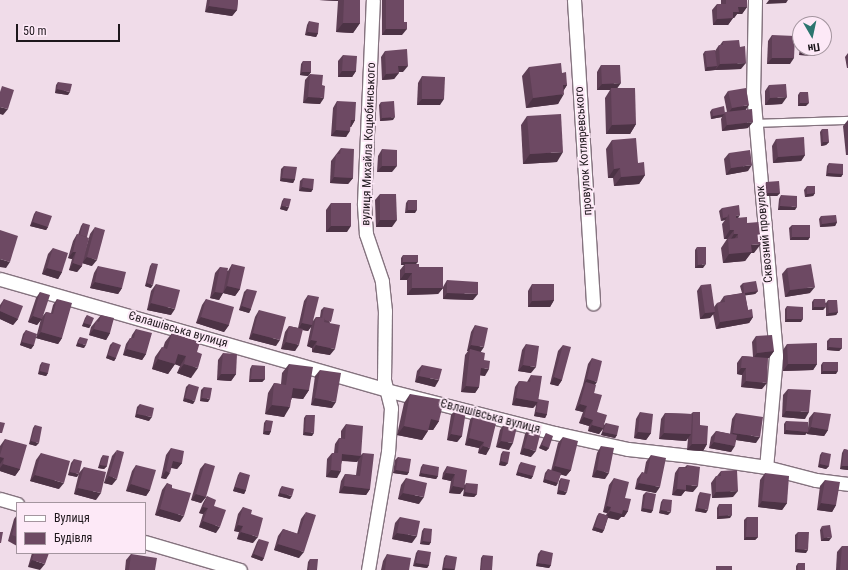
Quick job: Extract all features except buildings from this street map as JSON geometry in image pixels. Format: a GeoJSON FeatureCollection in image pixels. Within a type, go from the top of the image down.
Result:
{"type":"FeatureCollection","features":[{"type":"Feature","properties":{"kind":"street","name":"вулиця Михайла Коцюбинського"},"geometry":{"type":"LineString","coordinates":[[368,570],[388,452],[391,408],[384,380],[385,311],[382,281],[366,234],[364,203],[373,0]]}},
{"type":"Feature","properties":{"kind":"street","name":"провулок Котляревського"},"geometry":{"type":"LineString","coordinates":[[574,0],[593,303]]}},
{"type":"Feature","properties":{"kind":"street","name":"Сквозний провулок"},"geometry":{"type":"LineString","coordinates":[[755,0],[753,92],[776,356],[766,467]]}},
{"type":"Feature","properties":{"kind":"street","name":"Євлашівська вулиця"},"geometry":{"type":"LineString","coordinates":[[0,280],[386,390],[555,433],[628,449],[699,456],[766,467],[816,480],[848,484]]}},
{"type":"Feature","properties":{"kind":"street"},"geometry":{"type":"LineString","coordinates":[[0,499],[16,504]]}},
{"type":"Feature","properties":{"kind":"street"},"geometry":{"type":"LineString","coordinates":[[146,542],[240,570]]}},
{"type":"Feature","properties":{"kind":"lane"},"geometry":{"type":"LineString","coordinates":[[756,123],[848,120]]}}]}
